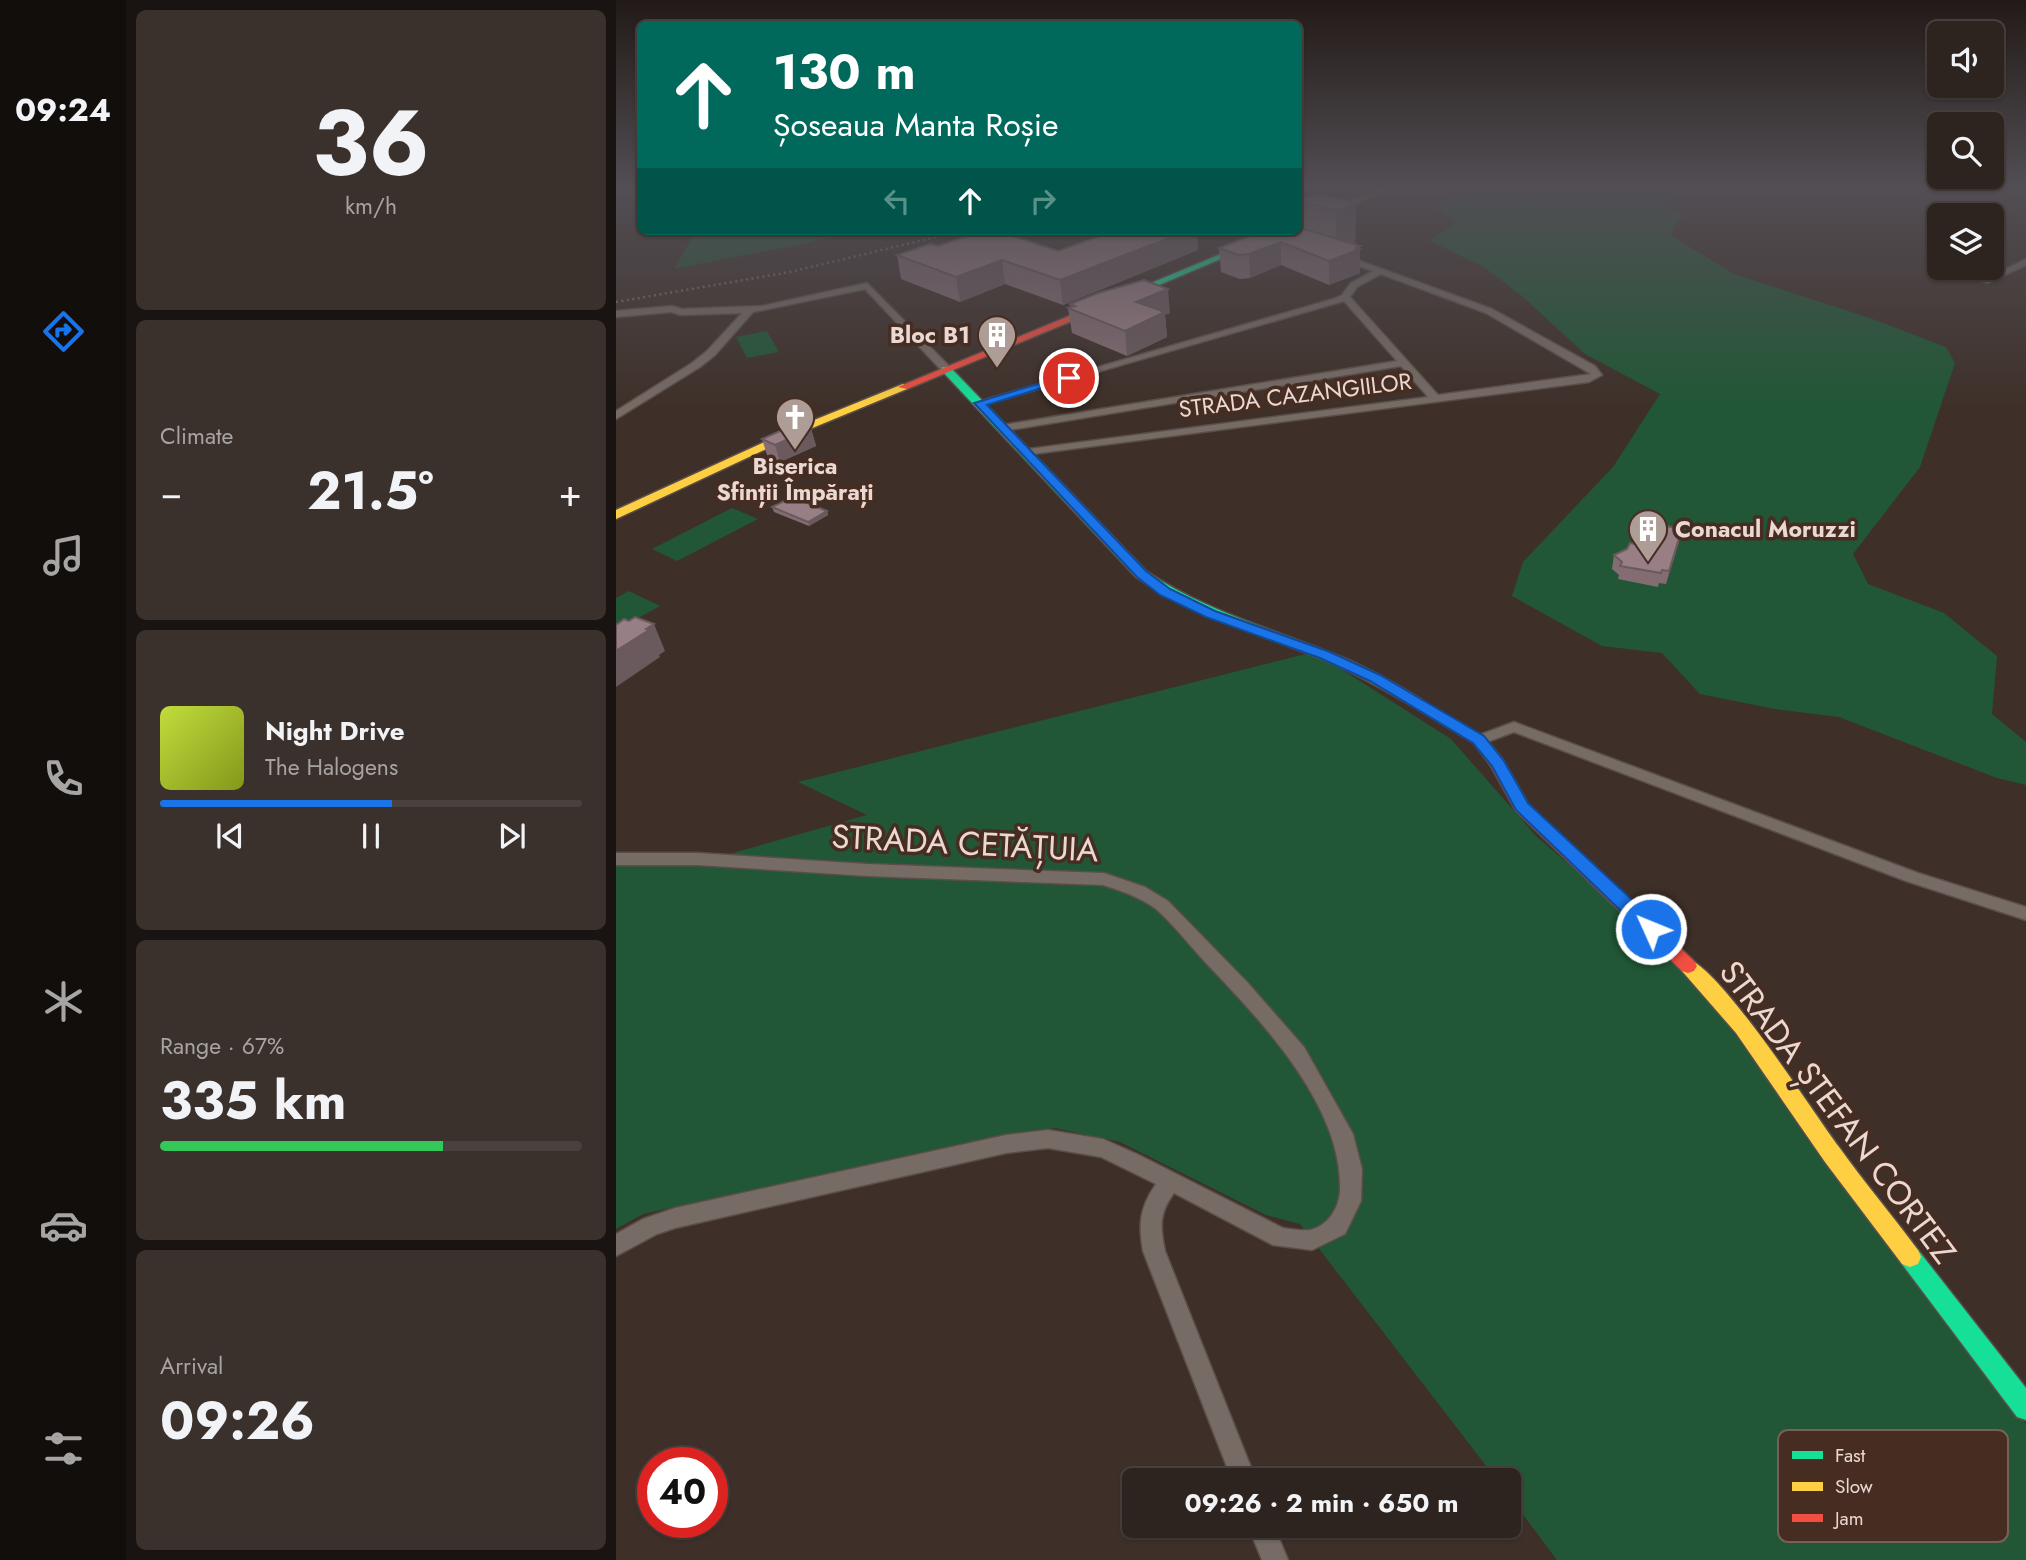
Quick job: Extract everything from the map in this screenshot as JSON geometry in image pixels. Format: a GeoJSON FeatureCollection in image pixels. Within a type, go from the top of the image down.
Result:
{"type":"FeatureCollection","features":[{"type":"Feature","properties":{"kind":"main road"},"geometry":{"type":"LineString","coordinates":[[616,508],[753,443],[1206,262]]}},
{"type":"Feature","properties":{"kind":"main road"},"geometry":{"type":"LineString","coordinates":[[944,367],[1141,574],[1165,592],[1210,614],[1325,655],[1375,678],[1479,740]]}},
{"type":"Feature","properties":{"kind":"main road"},"geometry":{"type":"LineString","coordinates":[[616,515],[769,443],[944,367]]}},
{"type":"Feature","properties":{"kind":"main road","name":"STRADA ȘTEFAN CORTEZ"},"geometry":{"type":"LineString","coordinates":[[1479,740],[1498,764],[1522,807],[1711,988],[1760,1051],[1822,1142],[2026,1408]]}},
{"type":"Feature","properties":{"kind":"street"},"geometry":{"type":"LineString","coordinates":[[1354,262],[1489,311],[1591,368],[1597,375],[1589,379],[1435,398]]}},
{"type":"Feature","properties":{"kind":"street"},"geometry":{"type":"LineString","coordinates":[[1985,281],[2023,266]]}},
{"type":"Feature","properties":{"kind":"street"},"geometry":{"type":"LineString","coordinates":[[979,403],[1345,297],[1354,285],[1380,271]]}},
{"type":"Feature","properties":{"kind":"street"},"geometry":{"type":"LineString","coordinates":[[616,314],[672,309],[681,312],[749,311],[867,286],[944,367]]}},
{"type":"Feature","properties":{"kind":"street","name":"STRADA CAZANGIILOR"},"geometry":{"type":"LineString","coordinates":[[1345,297],[1435,398]]}},
{"type":"Feature","properties":{"kind":"street"},"geometry":{"type":"LineString","coordinates":[[616,416],[696,365],[711,353],[749,311]]}},
{"type":"Feature","properties":{"kind":"street"},"geometry":{"type":"LineString","coordinates":[[1003,428],[1403,363]]}},
{"type":"Feature","properties":{"kind":"street","name":"STRADA CAZANGIILOR"},"geometry":{"type":"LineString","coordinates":[[1025,452],[1435,398]]}},
{"type":"Feature","properties":{"kind":"street"},"geometry":{"type":"LineString","coordinates":[[1479,740],[1514,727],[1913,877],[2026,914]]}},
{"type":"Feature","properties":{"kind":"street","name":"STRADA CETĂȚUIA"},"geometry":{"type":"LineString","coordinates":[[616,859],[663,856],[953,874],[1074,877],[1104,879],[1139,891],[1162,905],[1297,1053],[1342,1134],[1351,1169],[1350,1201],[1337,1227],[1312,1240],[1282,1238],[1103,1148],[1048,1139],[1006,1144],[675,1218],[651,1226],[616,1246]]}},
{"type":"Feature","properties":{"kind":"street"},"geometry":{"type":"LineString","coordinates":[[1171,1181],[1154,1203],[1147,1223],[1154,1251],[1239,1468]]}},
{"type":"Feature","properties":{"kind":"street"},"geometry":{"type":"LineString","coordinates":[[1266,1538],[1275,1560]]}},
{"type":"Feature","properties":{"kind":"green space"},"geometry":{"type":"Polygon","coordinates":[[[678,262],[711,262],[674,269],[678,262]]]}},
{"type":"Feature","properties":{"kind":"green space"},"geometry":{"type":"Polygon","coordinates":[[[1473,262],[1714,262],[1734,274],[1870,318],[1946,347],[1955,363],[1920,467],[1853,554],[1868,584],[1944,613],[1997,656],[1992,714],[2026,742],[2026,785],[1997,778],[1839,717],[1775,709],[1700,694],[1662,653],[1602,646],[1512,596],[1523,562],[1613,467],[1660,394],[1585,354],[1523,297],[1473,262]]]}},
{"type":"Feature","properties":{"kind":"green space"},"geometry":{"type":"Polygon","coordinates":[[[767,331],[779,352],[747,358],[736,337],[767,331]]]}},
{"type":"Feature","properties":{"kind":"green space"},"geometry":{"type":"Polygon","coordinates":[[[732,508],[758,519],[677,561],[652,549],[732,508]]]}},
{"type":"Feature","properties":{"kind":"green space"},"geometry":{"type":"Polygon","coordinates":[[[629,591],[660,606],[616,630],[616,598],[629,591]]]}},
{"type":"Feature","properties":{"kind":"green space"},"geometry":{"type":"Polygon","coordinates":[[[1314,652],[1451,739],[1536,836],[1713,989],[2026,1424],[2026,1560],[1557,1560],[1521,1512],[1521,1468],[1488,1468],[1300,1224],[1266,1215],[1120,1142],[1055,1128],[968,1142],[643,1214],[616,1229],[616,866],[686,855],[726,855],[867,815],[798,782],[1314,652]]]}},
{"type":"Feature","properties":{"kind":"building"},"geometry":{"type":"Polygon","coordinates":[[[915,262],[997,262],[956,277],[915,262]]]}},
{"type":"Feature","properties":{"kind":"building"},"geometry":{"type":"Polygon","coordinates":[[[1007,262],[1107,262],[1060,280],[1007,262]]]}},
{"type":"Feature","properties":{"kind":"building"},"geometry":{"type":"Polygon","coordinates":[[[1144,280],[1168,289],[1136,302],[1165,312],[1125,331],[1068,308],[1075,306],[1070,304],[1098,293],[1144,280]]]}},
{"type":"Feature","properties":{"kind":"building"},"geometry":{"type":"Polygon","coordinates":[[[807,419],[811,429],[775,445],[762,439],[807,419]]]}},
{"type":"Feature","properties":{"kind":"building"},"geometry":{"type":"Polygon","coordinates":[[[792,497],[827,511],[808,522],[772,507],[792,497]]]}},
{"type":"Feature","properties":{"kind":"building"},"geometry":{"type":"Polygon","coordinates":[[[1666,526],[1682,529],[1669,571],[1662,570],[1661,573],[1620,566],[1622,562],[1614,555],[1627,549],[1630,543],[1658,548],[1666,526]]]}},
{"type":"Feature","properties":{"kind":"building"},"geometry":{"type":"Polygon","coordinates":[[[635,617],[654,624],[616,651],[616,625],[624,619],[629,621],[635,617]]]}},
{"type":"Feature","properties":{"kind":"railway"},"geometry":{"type":"LineString","coordinates":[[616,302],[790,272],[833,262]]}},
{"type":"Feature","properties":{"kind":"traffic: fast"},"geometry":{"type":"LineString","coordinates":[[1149,286],[1208,262]]}},
{"type":"Feature","properties":{"kind":"traffic: fast"},"geometry":{"type":"LineString","coordinates":[[946,369],[1141,574],[1206,611],[1336,660],[1416,702]]}},
{"type":"Feature","properties":{"kind":"traffic: fast"},"geometry":{"type":"LineString","coordinates":[[1910,1257],[2026,1408]]}},
{"type":"Feature","properties":{"kind":"traffic: slow"},"geometry":{"type":"LineString","coordinates":[[616,515],[801,429],[903,387]]}},
{"type":"Feature","properties":{"kind":"traffic: slow"},"geometry":{"type":"LineString","coordinates":[[1688,966],[1743,1028],[1833,1156],[1910,1257]]}},
{"type":"Feature","properties":{"kind":"traffic: jam"},"geometry":{"type":"LineString","coordinates":[[903,387],[1149,286]]}},
{"type":"Feature","properties":{"kind":"traffic: jam"},"geometry":{"type":"LineString","coordinates":[[1416,702],[1479,740],[1498,764],[1522,807],[1688,966]]}},
{"type":"Feature","properties":{"kind":"place","name":"Bloc B1"},"geometry":{"type":"Point","coordinates":[997,369]}},
{"type":"Feature","properties":{"kind":"place","name":"Biserica Sfinții Împărați"},"geometry":{"type":"Point","coordinates":[795,451]}},
{"type":"Feature","properties":{"kind":"place","name":"Conacul Moruzzi"},"geometry":{"type":"Point","coordinates":[1648,563]}},
{"type":"Feature","properties":{"kind":"route"},"geometry":{"type":"LineString","coordinates":[[1069,378],[979,403],[1141,574],[1165,592],[1210,614],[1325,655],[1375,678],[1479,740],[1498,764],[1522,807],[1651,929]]}}]}
